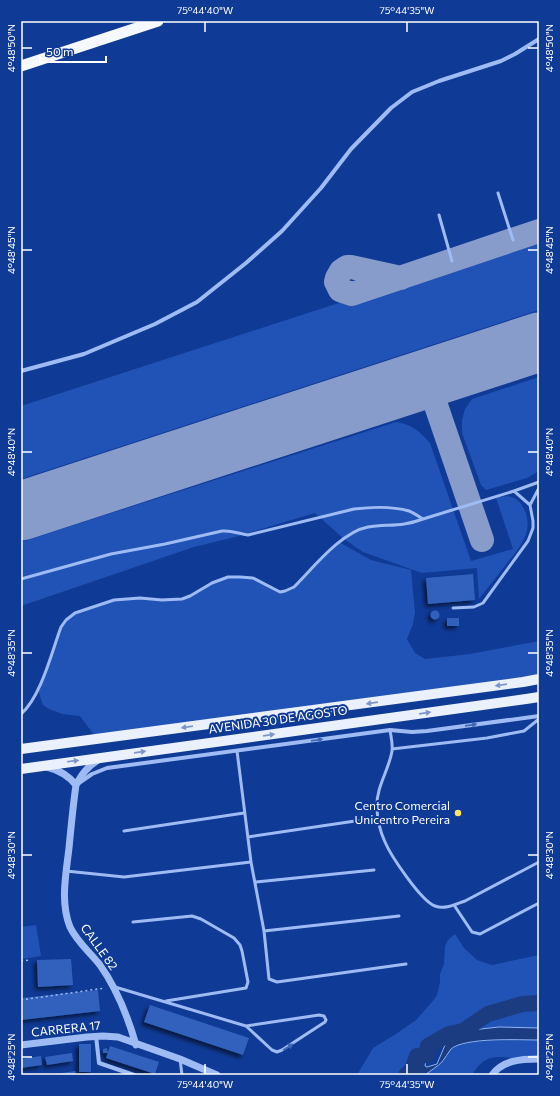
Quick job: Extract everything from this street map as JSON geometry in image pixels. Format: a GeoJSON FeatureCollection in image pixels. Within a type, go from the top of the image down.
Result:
{"type":"FeatureCollection","features":[{"type":"Feature","properties":{"kind":"highway"},"geometry":{"type":"LineString","coordinates":[[21,66],[158,21]]}},
{"type":"Feature","properties":{"kind":"main road","name":"AVENIDA 30 DE AGOSTO"},"geometry":{"type":"LineString","coordinates":[[21,749],[516,684],[539,679]]}},
{"type":"Feature","properties":{"kind":"main road","name":"AVENIDA 30 DE AGOSTO"},"geometry":{"type":"LineString","coordinates":[[21,769],[41,765],[102,758],[539,697]]}},
{"type":"Feature","properties":{"kind":"street"},"geometry":{"type":"LineString","coordinates":[[21,371],[84,354],[155,324],[197,302],[246,263],[282,231],[321,188],[351,149],[378,120],[396,104],[412,92],[501,60],[515,54],[539,39]]}},
{"type":"Feature","properties":{"kind":"street"},"geometry":{"type":"LineString","coordinates":[[41,765],[64,774],[76,785],[92,774],[107,768],[390,730],[412,732],[427,731],[539,717]]}},
{"type":"Feature","properties":{"kind":"street"},"geometry":{"type":"LineString","coordinates":[[387,718],[390,730]]}},
{"type":"Feature","properties":{"kind":"street","name":"CALLE 82"},"geometry":{"type":"LineString","coordinates":[[102,758],[88,766],[80,776],[76,785],[66,871],[65,902],[70,926],[78,940],[100,965],[113,987],[126,1014],[136,1045]]}},
{"type":"Feature","properties":{"kind":"street"},"geometry":{"type":"LineString","coordinates":[[96,1036],[99,1063],[134,1075]]}},
{"type":"Feature","properties":{"kind":"street","name":"CARRERA 17"},"geometry":{"type":"LineString","coordinates":[[21,1045],[96,1036],[118,1037],[136,1045],[180,1059],[217,1075]]}},
{"type":"Feature","properties":{"kind":"street"},"geometry":{"type":"LineString","coordinates":[[492,1075],[504,1064],[524,1059],[539,1059]]}},
{"type":"Feature","properties":{"kind":"street"},"geometry":{"type":"LineString","coordinates":[[118,1070],[118,1075]]}},
{"type":"Feature","properties":{"kind":"lane"},"geometry":{"type":"LineString","coordinates":[[498,193],[513,240]]}},
{"type":"Feature","properties":{"kind":"lane"},"geometry":{"type":"LineString","coordinates":[[439,215],[452,261]]}},
{"type":"Feature","properties":{"kind":"lane"},"geometry":{"type":"LineString","coordinates":[[21,714],[32,702],[38,690],[61,627],[66,620],[75,613],[114,600],[127,598],[167,600],[182,599],[212,583],[228,577],[240,576],[253,578],[276,590],[285,592],[294,587],[339,542],[351,533],[366,527],[404,525],[539,482]]}},
{"type":"Feature","properties":{"kind":"lane"},"geometry":{"type":"LineString","coordinates":[[530,505],[539,488]]}},
{"type":"Feature","properties":{"kind":"lane"},"geometry":{"type":"LineString","coordinates":[[453,608],[474,607],[483,603],[528,541],[533,528],[530,505],[514,491]]}},
{"type":"Feature","properties":{"kind":"lane"},"geometry":{"type":"LineString","coordinates":[[21,579],[118,552],[165,544],[222,531],[230,530],[248,535],[354,508],[368,507],[408,511],[423,519]]}},
{"type":"Feature","properties":{"kind":"lane"},"geometry":{"type":"LineString","coordinates":[[392,749],[487,738],[524,731],[539,717]]}},
{"type":"Feature","properties":{"kind":"lane"},"geometry":{"type":"LineString","coordinates":[[390,730],[392,749],[377,798],[378,819],[385,842],[393,856],[420,894],[428,902],[439,907],[454,905],[539,862]]}},
{"type":"Feature","properties":{"kind":"lane"},"geometry":{"type":"LineString","coordinates":[[237,751],[251,862],[256,882],[264,931],[268,977],[271,981],[274,982],[406,964]]}},
{"type":"Feature","properties":{"kind":"lane"},"geometry":{"type":"LineString","coordinates":[[124,831],[244,813]]}},
{"type":"Feature","properties":{"kind":"lane"},"geometry":{"type":"LineString","coordinates":[[248,837],[362,820]]}},
{"type":"Feature","properties":{"kind":"lane"},"geometry":{"type":"LineString","coordinates":[[66,871],[124,877],[251,862]]}},
{"type":"Feature","properties":{"kind":"lane"},"geometry":{"type":"LineString","coordinates":[[256,882],[374,870]]}},
{"type":"Feature","properties":{"kind":"lane"},"geometry":{"type":"LineString","coordinates":[[454,905],[472,932],[480,934],[539,903]]}},
{"type":"Feature","properties":{"kind":"lane"},"geometry":{"type":"LineString","coordinates":[[133,922],[185,916],[195,917],[234,938],[240,945],[248,982],[248,986],[246,988],[164,1001]]}},
{"type":"Feature","properties":{"kind":"lane"},"geometry":{"type":"LineString","coordinates":[[264,931],[398,916]]}},
{"type":"Feature","properties":{"kind":"lane"},"geometry":{"type":"LineString","coordinates":[[113,987],[246,1026],[319,1015],[324,1016],[326,1020],[277,1052],[272,1050],[246,1026]]}},
{"type":"Feature","properties":{"kind":"lane"},"geometry":{"type":"LineString","coordinates":[[180,1059],[182,1075]]}},
{"type":"Feature","properties":{"kind":"path"},"geometry":{"type":"LineString","coordinates":[[21,961],[30,960]]}},
{"type":"Feature","properties":{"kind":"path"},"geometry":{"type":"LineString","coordinates":[[21,1000],[113,987]]}},
{"type":"Feature","properties":{"kind":"shaded area"},"geometry":{"type":"Polygon","coordinates":[[[539,238],[539,310],[21,479],[21,406],[539,238]]]}},
{"type":"Feature","properties":{"kind":"shaded area"},"geometry":{"type":"Polygon","coordinates":[[[539,377],[539,471],[527,478],[486,490],[481,485],[462,433],[462,420],[465,409],[472,399],[539,377]]]}},
{"type":"Feature","properties":{"kind":"shaded area"},"geometry":{"type":"Polygon","coordinates":[[[396,422],[415,429],[430,443],[471,561],[513,549],[496,498],[503,496],[513,497],[519,501],[526,513],[528,522],[524,538],[515,553],[479,599],[477,568],[422,573],[363,552],[344,539],[315,513],[235,537],[194,547],[21,606],[21,542],[396,422]]]}},
{"type":"Feature","properties":{"kind":"shaded area"},"geometry":{"type":"Polygon","coordinates":[[[339,542],[371,560],[411,570],[415,613],[413,624],[407,639],[415,653],[425,659],[470,654],[539,641],[539,679],[97,739],[80,716],[62,714],[43,705],[38,690],[61,627],[70,616],[114,600],[127,598],[182,599],[212,583],[228,577],[253,578],[280,592],[291,590],[339,542]]]}},
{"type":"Feature","properties":{"kind":"shaded area"},"geometry":{"type":"Polygon","coordinates":[[[36,925],[41,956],[22,959],[21,927],[36,925]]]}},
{"type":"Feature","properties":{"kind":"shaded area"},"geometry":{"type":"Polygon","coordinates":[[[455,934],[464,948],[477,960],[492,965],[539,955],[539,1028],[499,1027],[463,1031],[428,1046],[417,1056],[410,1075],[357,1075],[373,1048],[416,1020],[437,995],[440,974],[444,964],[445,946],[448,940],[455,934]]]}},
{"type":"Feature","properties":{"kind":"shaded area"},"geometry":{"type":"Polygon","coordinates":[[[499,1027],[539,1028],[539,1040],[493,1040],[458,1045],[451,1049],[442,1062],[425,1075],[410,1075],[417,1056],[428,1046],[449,1034],[499,1027]],[[441,1044],[427,1055],[425,1066],[427,1067],[437,1064],[445,1045],[441,1044]]]}},
{"type":"Feature","properties":{"kind":"shaded area"},"geometry":{"type":"Polygon","coordinates":[[[539,1040],[539,1059],[500,1057],[488,1059],[477,1068],[472,1075],[425,1075],[441,1064],[450,1050],[458,1046],[479,1042],[539,1040]]]}},
{"type":"Feature","properties":{"kind":"building"},"geometry":{"type":"Polygon","coordinates":[[[473,574],[475,600],[428,604],[426,578],[473,574]]]}},
{"type":"Feature","properties":{"kind":"building"},"geometry":{"type":"Polygon","coordinates":[[[435,610],[440,615],[435,620],[430,615],[435,610]]]}},
{"type":"Feature","properties":{"kind":"building"},"geometry":{"type":"Polygon","coordinates":[[[447,618],[459,618],[459,626],[447,626],[447,618]]]}},
{"type":"Feature","properties":{"kind":"building"},"geometry":{"type":"Polygon","coordinates":[[[71,959],[73,985],[38,987],[37,960],[71,959]]]}},
{"type":"Feature","properties":{"kind":"building"},"geometry":{"type":"Polygon","coordinates":[[[98,990],[100,1011],[21,1020],[21,998],[98,990]]]}},
{"type":"Feature","properties":{"kind":"building"},"geometry":{"type":"Polygon","coordinates":[[[150,1005],[249,1038],[243,1055],[144,1022],[150,1005]]]}},
{"type":"Feature","properties":{"kind":"building"},"geometry":{"type":"Polygon","coordinates":[[[79,1044],[91,1044],[91,1072],[79,1072],[79,1044]]]}},
{"type":"Feature","properties":{"kind":"building"},"geometry":{"type":"Polygon","coordinates":[[[110,1046],[159,1062],[155,1074],[106,1058],[110,1046]]]}},
{"type":"Feature","properties":{"kind":"building"},"geometry":{"type":"Polygon","coordinates":[[[107,1048],[108,1053],[103,1053],[103,1049],[107,1048]]]}},
{"type":"Feature","properties":{"kind":"building"},"geometry":{"type":"Polygon","coordinates":[[[72,1053],[73,1061],[47,1065],[45,1057],[72,1053]]]}},
{"type":"Feature","properties":{"kind":"building"},"geometry":{"type":"Polygon","coordinates":[[[41,1056],[42,1065],[21,1068],[21,1059],[41,1056]]]}},
{"type":"Feature","properties":{"kind":"building"},"geometry":{"type":"Polygon","coordinates":[[[75,1071],[76,1075],[55,1075],[55,1074],[75,1071]]]}},
{"type":"Feature","properties":{"kind":"waterway"},"geometry":{"type":"LineString","coordinates":[[406,1075],[412,1070],[417,1056],[427,1055],[428,1046],[449,1034],[463,1031],[488,1014],[522,1004],[539,1003]]}},
{"type":"Feature","properties":{"kind":"taxiway"},"geometry":{"type":"LineString","coordinates":[[401,278],[351,267],[347,267],[341,271],[336,282],[340,290],[352,294],[539,231]]}},
{"type":"Feature","properties":{"kind":"taxiway"},"geometry":{"type":"LineString","coordinates":[[427,379],[482,540]]}},
{"type":"Feature","properties":{"kind":"runway"},"geometry":{"type":"LineString","coordinates":[[21,511],[539,342]]}},
{"type":"Feature","properties":{"kind":"place","name":"Centro Comercial Unicentro Pereira"},"geometry":{"type":"Point","coordinates":[458,813]}}]}
